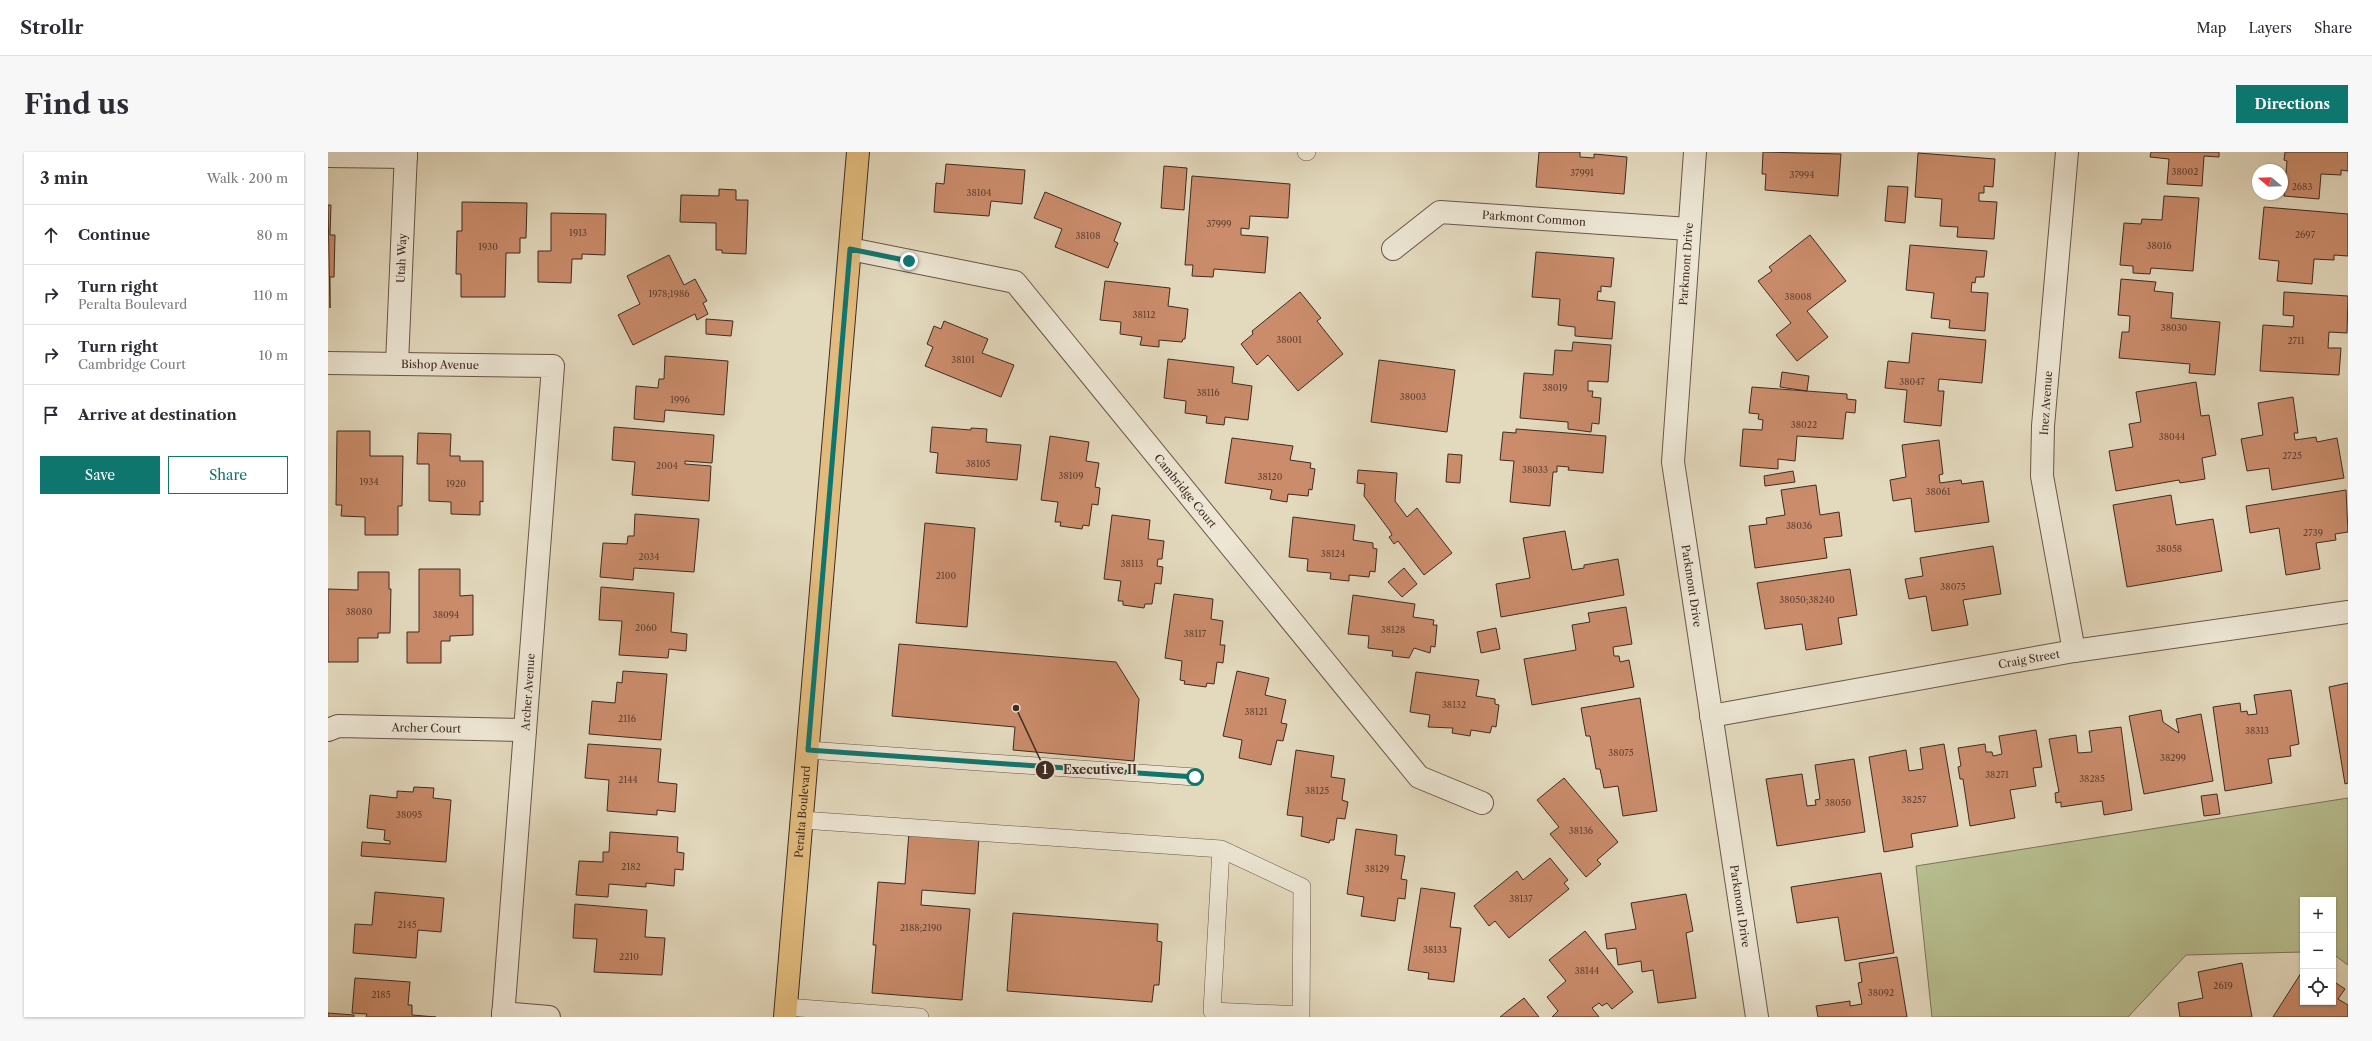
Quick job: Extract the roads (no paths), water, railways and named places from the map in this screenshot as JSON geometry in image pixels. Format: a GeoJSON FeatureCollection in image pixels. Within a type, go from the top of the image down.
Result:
{"type":"FeatureCollection","features":[{"type":"Feature","properties":{"kind":"main road","name":"Peralta Boulevard"},"geometry":{"type":"LineString","coordinates":[[786,1012],[858,152]]}},
{"type":"Feature","properties":{"kind":"street","name":"Parkmont Drive"},"geometry":{"type":"LineString","coordinates":[[1695,152],[1673,462],[1757,1017]]}},
{"type":"Feature","properties":{"kind":"street","name":"Inez Avenue"},"geometry":{"type":"LineString","coordinates":[[2067,152],[2044,418],[2042,476],[2074,651]]}},
{"type":"Feature","properties":{"kind":"street"},"geometry":{"type":"LineString","coordinates":[[328,156],[406,155]]}},
{"type":"Feature","properties":{"kind":"street","name":"Utah Way"},"geometry":{"type":"LineString","coordinates":[[397,364],[406,155]]}},
{"type":"Feature","properties":{"kind":"street","name":"Parkmont Common"},"geometry":{"type":"LineString","coordinates":[[1393,249],[1440,212],[1689,229]]}},
{"type":"Feature","properties":{"kind":"street","name":"Cambridge Court"},"geometry":{"type":"LineString","coordinates":[[850,249],[1015,282],[1419,776],[1482,803]]}},
{"type":"Feature","properties":{"kind":"street","name":"Bishop Avenue"},"geometry":{"type":"LineString","coordinates":[[328,363],[552,366]]}},
{"type":"Feature","properties":{"kind":"street","name":"Archer Avenue"},"geometry":{"type":"LineString","coordinates":[[503,1015],[552,366]]}},
{"type":"Feature","properties":{"kind":"street","name":"Craig Street"},"geometry":{"type":"LineString","coordinates":[[1711,716],[2074,651],[2348,612]]}},
{"type":"Feature","properties":{"kind":"street","name":"Archer Court"},"geometry":{"type":"LineString","coordinates":[[328,730],[338,726],[525,730]]}},
{"type":"Feature","properties":{"kind":"street"},"geometry":{"type":"LineString","coordinates":[[503,1015],[549,1017]]}},
{"type":"Feature","properties":{"kind":"lane"},"geometry":{"type":"LineString","coordinates":[[808,750],[1195,777]]}},
{"type":"Feature","properties":{"kind":"lane"},"geometry":{"type":"LineString","coordinates":[[802,820],[1221,849],[1302,887],[1301,1015],[1212,1011],[1221,849]]}},
{"type":"Feature","properties":{"kind":"lane"},"geometry":{"type":"LineString","coordinates":[[786,1012],[920,1017]]}},
{"type":"Feature","properties":{"kind":"place","name":"Executive II"},"geometry":{"type":"Point","coordinates":[1016,708]}}]}
